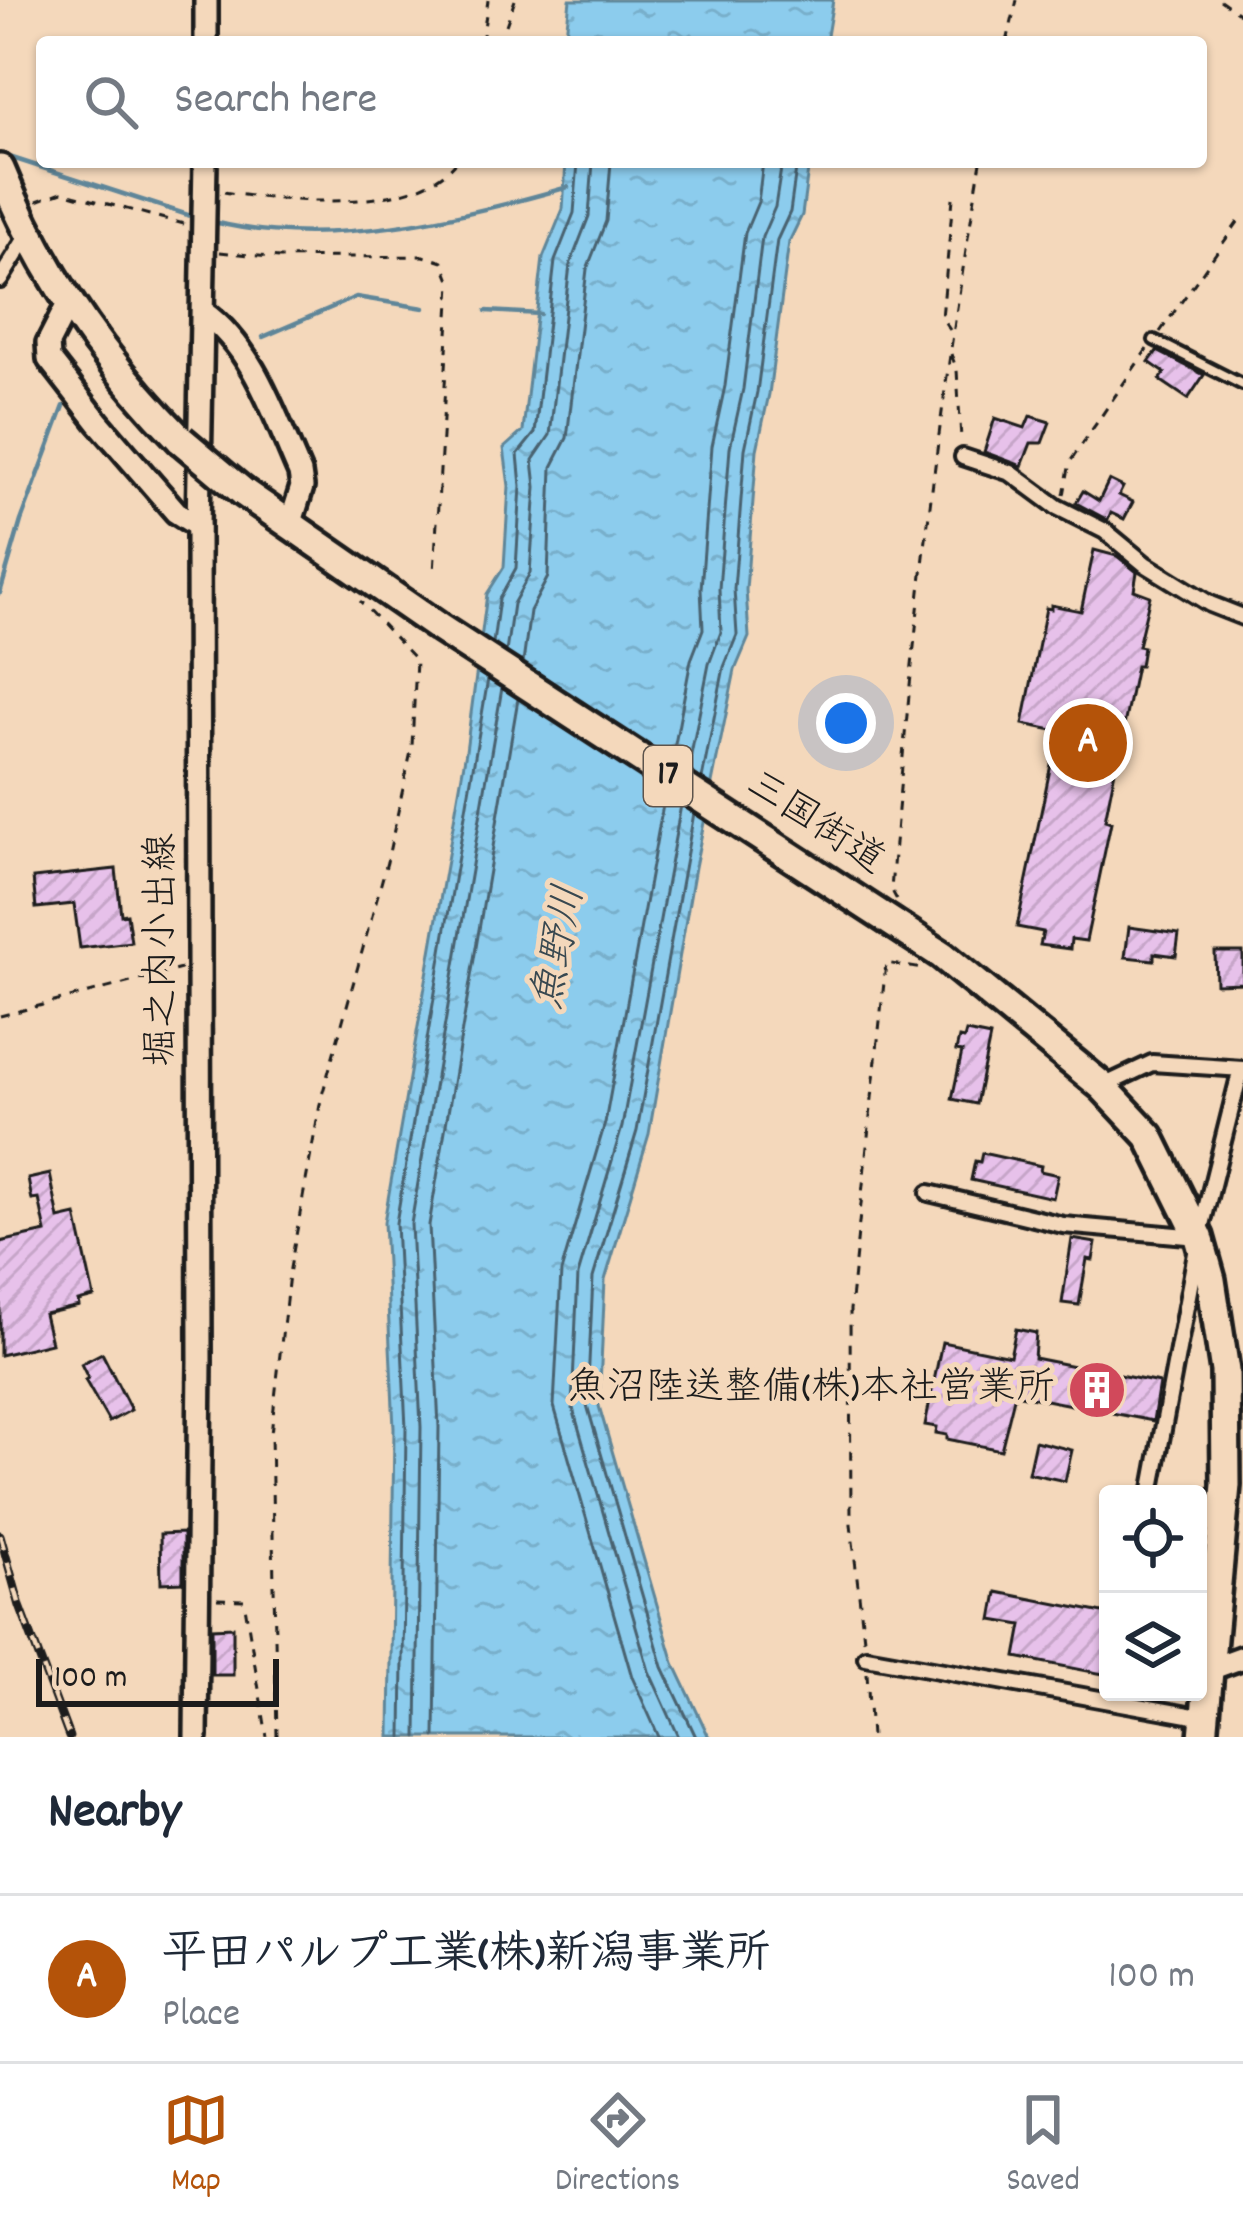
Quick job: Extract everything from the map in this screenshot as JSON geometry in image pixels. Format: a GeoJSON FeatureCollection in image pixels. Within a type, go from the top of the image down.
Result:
{"type":"FeatureCollection","features":[{"type":"Feature","properties":{"kind":"highway","name":"三国街道"},"geometry":{"type":"LineString","coordinates":[[13,198],[69,302],[130,386],[182,440],[243,492],[441,629],[896,913],[1102,1086],[1149,1136],[1199,1238],[1211,1280],[1225,1371],[1226,1485],[1204,1727]]}},
{"type":"Feature","properties":{"kind":"main road"},"geometry":{"type":"LineString","coordinates":[[206,0],[206,36]]}},
{"type":"Feature","properties":{"kind":"main road","name":"堀之内小出線"},"geometry":{"type":"LineString","coordinates":[[196,1737],[198,526],[205,168]]}},
{"type":"Feature","properties":{"kind":"main road"},"geometry":{"type":"LineString","coordinates":[[69,302],[49,343],[49,358],[176,512],[198,526]]}},
{"type":"Feature","properties":{"kind":"main road"},"geometry":{"type":"LineString","coordinates":[[203,312],[227,329],[243,352],[300,473],[302,487],[291,522]]}},
{"type":"Feature","properties":{"kind":"main road"},"geometry":{"type":"LineString","coordinates":[[1210,1669],[1243,1657]]}},
{"type":"Feature","properties":{"kind":"street"},"geometry":{"type":"LineString","coordinates":[[0,280],[13,198]]}},
{"type":"Feature","properties":{"kind":"street"},"geometry":{"type":"LineString","coordinates":[[963,457],[1011,473],[1057,507],[1105,531],[1144,564],[1210,604],[1243,617]]}},
{"type":"Feature","properties":{"kind":"street"},"geometry":{"type":"LineString","coordinates":[[1102,1086],[1152,1063],[1242,1065],[1199,1238],[1153,1485]]}},
{"type":"Feature","properties":{"kind":"street"},"geometry":{"type":"LineString","coordinates":[[928,1193],[1063,1225],[1199,1238]]}},
{"type":"Feature","properties":{"kind":"street"},"geometry":{"type":"LineString","coordinates":[[866,1657],[1099,1695]]}},
{"type":"Feature","properties":{"kind":"street"},"geometry":{"type":"LineString","coordinates":[[1123,1701],[1204,1727]]}},
{"type":"Feature","properties":{"kind":"lane"},"geometry":{"type":"LineString","coordinates":[[1154,340],[1243,385]]}},
{"type":"Feature","properties":{"kind":"path"},"geometry":{"type":"LineString","coordinates":[[483,36],[488,0]]}},
{"type":"Feature","properties":{"kind":"path"},"geometry":{"type":"LineString","coordinates":[[502,36],[515,0]]}},
{"type":"Feature","properties":{"kind":"path"},"geometry":{"type":"LineString","coordinates":[[1008,36],[1017,0]]}},
{"type":"Feature","properties":{"kind":"path"},"geometry":{"type":"LineString","coordinates":[[1220,0],[1243,16]]}},
{"type":"Feature","properties":{"kind":"path"},"geometry":{"type":"LineString","coordinates":[[205,189],[263,199],[350,200],[398,194],[430,183],[449,168]]}},
{"type":"Feature","properties":{"kind":"path"},"geometry":{"type":"LineString","coordinates":[[896,913],[891,889],[914,624],[951,332],[980,168]]}},
{"type":"Feature","properties":{"kind":"path"},"geometry":{"type":"LineString","coordinates":[[13,198],[62,192],[203,239],[279,258],[424,256],[442,262],[451,283],[434,573]]}},
{"type":"Feature","properties":{"kind":"path"},"geometry":{"type":"LineString","coordinates":[[951,332],[942,318],[953,198]]}},
{"type":"Feature","properties":{"kind":"path"},"geometry":{"type":"LineString","coordinates":[[1057,507],[1070,462],[1243,215]]}},
{"type":"Feature","properties":{"kind":"path"},"geometry":{"type":"LineString","coordinates":[[950,352],[957,370],[963,457]]}},
{"type":"Feature","properties":{"kind":"path"},"geometry":{"type":"LineString","coordinates":[[277,1737],[271,1434],[289,1274],[321,1099],[387,862],[412,747],[416,660],[358,598]]}},
{"type":"Feature","properties":{"kind":"path"},"geometry":{"type":"LineString","coordinates":[[871,1737],[851,1524],[848,1414],[850,1310],[864,1155],[886,963],[938,972],[942,955]]}},
{"type":"Feature","properties":{"kind":"path"},"geometry":{"type":"LineString","coordinates":[[0,1016],[200,964]]}},
{"type":"Feature","properties":{"kind":"path"},"geometry":{"type":"LineString","coordinates":[[198,1598],[244,1600],[267,1737]]}},
{"type":"Feature","properties":{"kind":"water"},"geometry":{"type":"Polygon","coordinates":[[[570,0],[833,0],[827,36],[566,36],[570,0]]]}},
{"type":"Feature","properties":{"kind":"water","name":"魚野川"},"geometry":{"type":"Polygon","coordinates":[[[566,168],[808,168],[802,215],[789,242],[757,450],[746,590],[749,637],[735,670],[695,867],[649,1134],[605,1280],[599,1406],[674,1663],[709,1737],[390,1737],[394,1428],[384,1222],[466,751],[487,594],[504,567],[509,486],[504,448],[523,431],[543,258],[563,209],[566,168]]]}},
{"type":"Feature","properties":{"kind":"building"},"geometry":{"type":"Polygon","coordinates":[[[1157,351],[1204,375],[1188,399],[1160,380],[1165,373],[1149,362],[1157,351]]]}},
{"type":"Feature","properties":{"kind":"building"},"geometry":{"type":"Polygon","coordinates":[[[1030,416],[1050,422],[1042,443],[1031,443],[1022,466],[984,452],[995,418],[1025,428],[1030,416]]]}},
{"type":"Feature","properties":{"kind":"building"},"geometry":{"type":"Polygon","coordinates":[[[1109,480],[1123,487],[1119,495],[1133,502],[1124,519],[1111,513],[1108,520],[1076,503],[1083,491],[1099,501],[1109,480]]]}},
{"type":"Feature","properties":{"kind":"building"},"geometry":{"type":"Polygon","coordinates":[[[1094,550],[1117,556],[1137,572],[1134,590],[1150,596],[1086,941],[1071,939],[1070,949],[1040,945],[1043,932],[1017,927],[1058,731],[1023,724],[1046,608],[1081,611],[1094,550]]]}},
{"type":"Feature","properties":{"kind":"building"},"geometry":{"type":"Polygon","coordinates":[[[116,869],[121,915],[127,914],[131,942],[80,948],[74,904],[36,908],[33,878],[116,869]]]}},
{"type":"Feature","properties":{"kind":"building"},"geometry":{"type":"Polygon","coordinates":[[[1129,927],[1179,934],[1176,956],[1125,957],[1129,927]]]}},
{"type":"Feature","properties":{"kind":"building"},"geometry":{"type":"Polygon","coordinates":[[[1215,952],[1243,952],[1243,983],[1216,984],[1215,952]]]}},
{"type":"Feature","properties":{"kind":"building"},"geometry":{"type":"Polygon","coordinates":[[[966,1032],[990,1037],[976,1104],[952,1099],[962,1052],[956,1051],[966,1032]]]}},
{"type":"Feature","properties":{"kind":"building"},"geometry":{"type":"Polygon","coordinates":[[[982,1153],[1041,1166],[1040,1171],[1058,1175],[1053,1198],[971,1180],[982,1153]]]}},
{"type":"Feature","properties":{"kind":"building"},"geometry":{"type":"Polygon","coordinates":[[[50,1174],[59,1219],[76,1215],[94,1297],[78,1301],[79,1306],[44,1314],[51,1343],[0,1355],[0,1242],[46,1232],[39,1199],[32,1200],[28,1179],[50,1174]]]}},
{"type":"Feature","properties":{"kind":"building"},"geometry":{"type":"Polygon","coordinates":[[[1072,1239],[1096,1243],[1093,1260],[1087,1259],[1079,1305],[1062,1303],[1072,1239]]]}},
{"type":"Feature","properties":{"kind":"building"},"geometry":{"type":"Polygon","coordinates":[[[1016,1329],[1036,1333],[1034,1358],[1159,1383],[1153,1421],[1015,1394],[1001,1450],[947,1439],[936,1433],[937,1427],[925,1425],[942,1342],[1010,1356],[1016,1329]]]}},
{"type":"Feature","properties":{"kind":"building"},"geometry":{"type":"Polygon","coordinates":[[[102,1353],[131,1410],[109,1422],[81,1364],[102,1353]]]}},
{"type":"Feature","properties":{"kind":"building"},"geometry":{"type":"Polygon","coordinates":[[[1035,1441],[1072,1450],[1065,1481],[1028,1473],[1035,1441]]]}},
{"type":"Feature","properties":{"kind":"building"},"geometry":{"type":"Polygon","coordinates":[[[183,1533],[183,1582],[161,1583],[160,1534],[183,1533]]]}},
{"type":"Feature","properties":{"kind":"building"},"geometry":{"type":"Polygon","coordinates":[[[997,1592],[1099,1612],[1099,1673],[1016,1657],[1022,1625],[992,1620],[997,1592]]]}},
{"type":"Feature","properties":{"kind":"building"},"geometry":{"type":"Polygon","coordinates":[[[233,1627],[233,1675],[212,1675],[212,1628],[233,1627]]]}},
{"type":"Feature","properties":{"kind":"waterway"},"geometry":{"type":"LineString","coordinates":[[0,154],[36,166]]}},
{"type":"Feature","properties":{"kind":"waterway"},"geometry":{"type":"LineString","coordinates":[[43,168],[194,217]]}},
{"type":"Feature","properties":{"kind":"waterway"},"geometry":{"type":"LineString","coordinates":[[214,222],[301,233],[392,227],[568,187]]}},
{"type":"Feature","properties":{"kind":"waterway"},"geometry":{"type":"LineString","coordinates":[[263,337],[356,297],[424,308]]}},
{"type":"Feature","properties":{"kind":"waterway"},"geometry":{"type":"LineString","coordinates":[[486,311],[540,314]]}},
{"type":"Feature","properties":{"kind":"waterway"},"geometry":{"type":"LineString","coordinates":[[0,593],[64,406]]}},
{"type":"Feature","properties":{"kind":"railway"},"geometry":{"type":"LineString","coordinates":[[0,1535],[20,1606],[69,1737]]}},
{"type":"Feature","properties":{"kind":"place","name":"平田パルプ工業(株)新潟事業所"},"geometry":{"type":"Point","coordinates":[1088,743]}},
{"type":"Feature","properties":{"kind":"place","name":"魚沼陸送整備(株)本社営業所"},"geometry":{"type":"Point","coordinates":[1097,1390]}}]}
